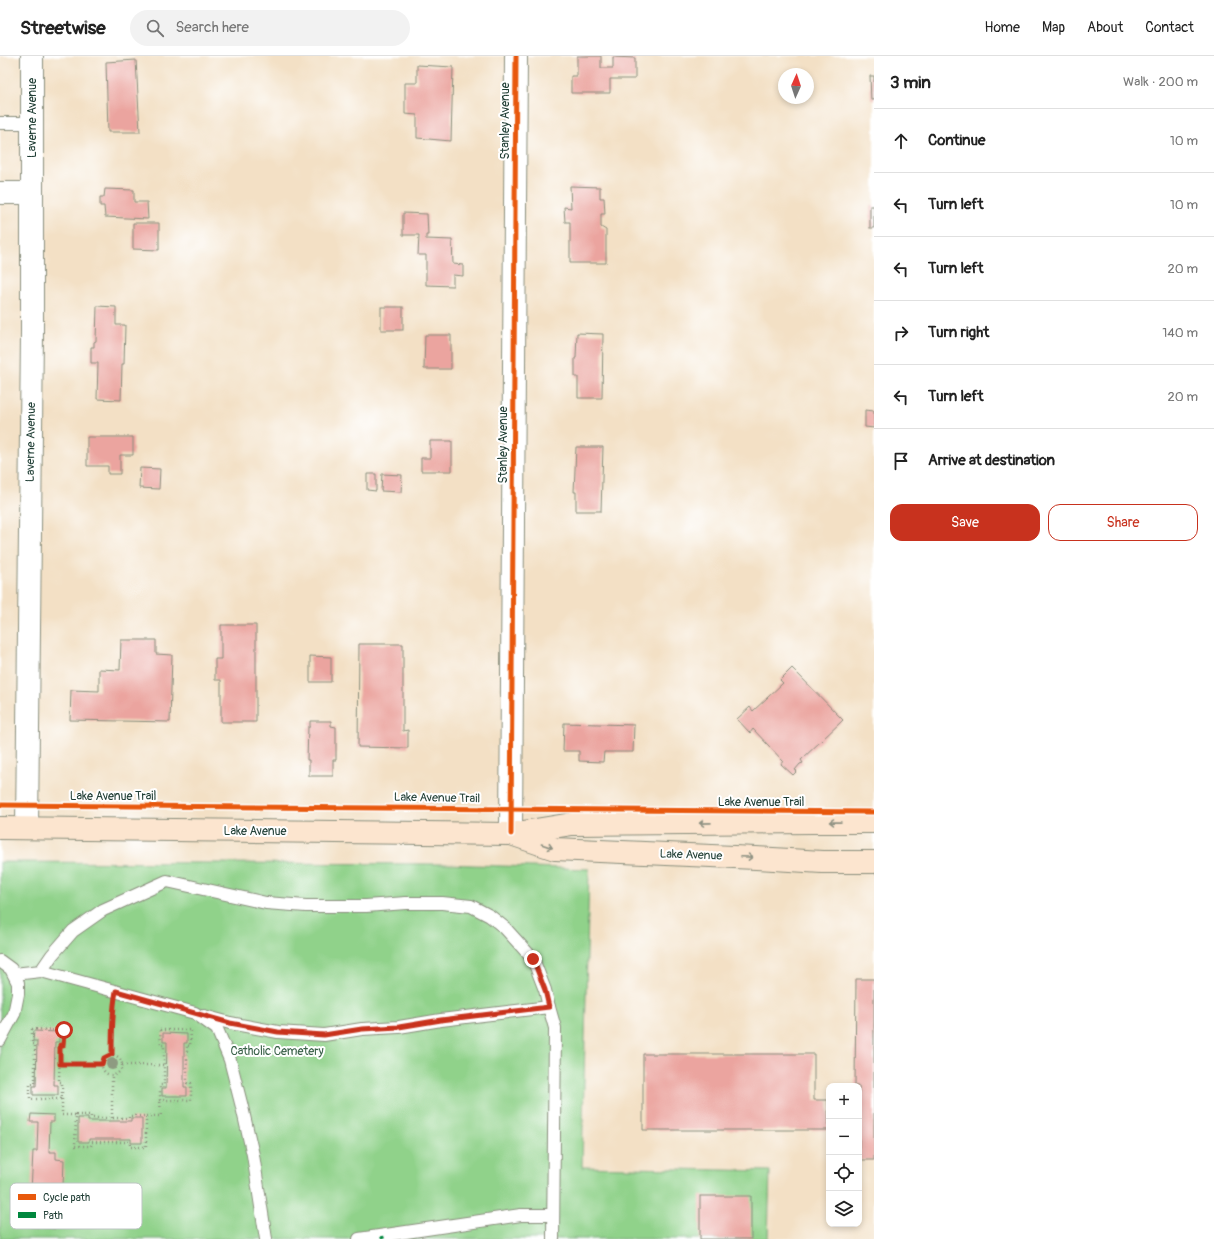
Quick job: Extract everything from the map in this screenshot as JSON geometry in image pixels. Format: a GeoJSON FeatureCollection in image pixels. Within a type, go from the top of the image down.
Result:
{"type":"FeatureCollection","features":[{"type":"Feature","properties":{"kind":"main road","name":"Lake Avenue"},"geometry":{"type":"LineString","coordinates":[[0,828],[511,834],[572,824],[874,822]]}},
{"type":"Feature","properties":{"kind":"main road","name":"Lake Avenue"},"geometry":{"type":"LineString","coordinates":[[511,834],[555,849],[822,862],[874,862]]}},
{"type":"Feature","properties":{"kind":"street","name":"Laverne Avenue"},"geometry":{"type":"LineString","coordinates":[[27,828],[32,332],[32,56]]}},
{"type":"Feature","properties":{"kind":"street","name":"Stanley Avenue"},"geometry":{"type":"LineString","coordinates":[[511,834],[516,56]]}},
{"type":"Feature","properties":{"kind":"street"},"geometry":{"type":"LineString","coordinates":[[0,193],[32,193]]}},
{"type":"Feature","properties":{"kind":"lane"},"geometry":{"type":"LineString","coordinates":[[0,123],[32,123]]}},
{"type":"Feature","properties":{"kind":"lane"},"geometry":{"type":"LineString","coordinates":[[41,972],[52,955],[73,931],[103,910],[167,881],[266,903],[306,906],[366,906],[406,903],[442,903],[471,906],[490,916],[505,928],[533,959],[545,990],[555,1028],[553,1239]]}},
{"type":"Feature","properties":{"kind":"lane"},"geometry":{"type":"LineString","coordinates":[[0,961],[11,969],[18,983],[18,994],[14,1014],[0,1040]]}},
{"type":"Feature","properties":{"kind":"lane"},"geometry":{"type":"LineString","coordinates":[[14,974],[41,972],[230,1023],[278,1032],[324,1035],[362,1029],[399,1027],[441,1020],[549,1007]]}},
{"type":"Feature","properties":{"kind":"lane"},"geometry":{"type":"LineString","coordinates":[[195,1013],[217,1029],[230,1060],[253,1155],[266,1239]]}},
{"type":"Feature","properties":{"kind":"lane"},"geometry":{"type":"LineString","coordinates":[[359,1239],[521,1215],[553,1215]]}},
{"type":"Feature","properties":{"kind":"path"},"geometry":{"type":"LineString","coordinates":[[112,1054],[116,991]]}},
{"type":"Feature","properties":{"kind":"path"},"geometry":{"type":"LineString","coordinates":[[62,1099],[30,1099],[30,1084],[35,1084],[35,1044],[32,1044],[32,1029],[64,1030],[63,1046],[60,1045],[59,1082],[62,1082],[62,1099],[62,1115],[91,1115],[91,1118],[161,1116],[160,1100],[160,1085],[164,1085],[164,1045],[160,1045],[160,1030],[191,1030],[190,1046],[187,1045],[187,1083],[191,1083],[191,1100],[160,1100]]}},
{"type":"Feature","properties":{"kind":"path"},"geometry":{"type":"LineString","coordinates":[[112,1054],[121,1059],[122,1065],[120,1072],[112,1075],[104,1071],[102,1064],[104,1058],[112,1054]]}},
{"type":"Feature","properties":{"kind":"path"},"geometry":{"type":"LineString","coordinates":[[60,1064],[102,1064]]}},
{"type":"Feature","properties":{"kind":"path"},"geometry":{"type":"LineString","coordinates":[[122,1065],[164,1065]]}},
{"type":"Feature","properties":{"kind":"path"},"geometry":{"type":"LineString","coordinates":[[112,1075],[112,1118]]}},
{"type":"Feature","properties":{"kind":"path"},"geometry":{"type":"LineString","coordinates":[[76,1115],[75,1146],[91,1146],[92,1142],[130,1142],[130,1147],[146,1147],[146,1116]]}},
{"type":"Feature","properties":{"kind":"green space","name":"Catholic Cemetery"},"geometry":{"type":"Polygon","coordinates":[[[0,862],[445,864],[589,869],[582,1167],[770,1171],[768,1239],[0,1239],[0,862]]]}},
{"type":"Feature","properties":{"kind":"building"},"geometry":{"type":"Polygon","coordinates":[[[577,56],[601,56],[601,68],[613,68],[613,57],[635,58],[635,79],[610,79],[610,93],[571,93],[571,76],[577,76],[577,56]]]}},
{"type":"Feature","properties":{"kind":"building"},"geometry":{"type":"Polygon","coordinates":[[[136,60],[140,132],[108,132],[106,62],[136,60]]]}},
{"type":"Feature","properties":{"kind":"building"},"geometry":{"type":"Polygon","coordinates":[[[417,65],[453,67],[451,141],[417,138],[417,115],[405,114],[405,83],[417,83],[417,65]]]}},
{"type":"Feature","properties":{"kind":"building"},"geometry":{"type":"Polygon","coordinates":[[[870,76],[874,76],[874,100],[871,100],[870,76]]]}},
{"type":"Feature","properties":{"kind":"building"},"geometry":{"type":"Polygon","coordinates":[[[570,186],[600,187],[600,198],[604,198],[605,214],[601,214],[601,227],[606,230],[606,263],[570,263],[570,222],[565,222],[564,207],[571,208],[570,186]]]}},
{"type":"Feature","properties":{"kind":"building"},"geometry":{"type":"Polygon","coordinates":[[[105,189],[134,190],[134,202],[147,202],[148,219],[105,217],[104,206],[100,206],[100,197],[104,197],[105,189]]]}},
{"type":"Feature","properties":{"kind":"building"},"geometry":{"type":"Polygon","coordinates":[[[870,206],[874,206],[874,228],[870,228],[870,206]]]}},
{"type":"Feature","properties":{"kind":"building"},"geometry":{"type":"Polygon","coordinates":[[[403,213],[427,214],[428,235],[426,235],[426,239],[452,240],[453,264],[463,265],[463,276],[453,275],[453,286],[426,285],[426,255],[418,255],[419,235],[403,235],[403,213]]]}},
{"type":"Feature","properties":{"kind":"building"},"geometry":{"type":"Polygon","coordinates":[[[133,223],[159,223],[159,250],[133,249],[133,223]]]}},
{"type":"Feature","properties":{"kind":"building"},"geometry":{"type":"Polygon","coordinates":[[[97,306],[116,307],[116,325],[125,325],[121,400],[97,399],[98,363],[91,363],[91,347],[94,347],[94,342],[96,341],[97,306]]]}},
{"type":"Feature","properties":{"kind":"building"},"geometry":{"type":"Polygon","coordinates":[[[381,307],[403,307],[403,330],[381,330],[381,307]]]}},
{"type":"Feature","properties":{"kind":"building"},"geometry":{"type":"Polygon","coordinates":[[[577,333],[603,334],[602,398],[578,398],[578,377],[575,377],[577,333]]]}},
{"type":"Feature","properties":{"kind":"building"},"geometry":{"type":"Polygon","coordinates":[[[425,335],[451,335],[451,369],[424,369],[425,335]]]}},
{"type":"Feature","properties":{"kind":"building"},"geometry":{"type":"Polygon","coordinates":[[[865,410],[874,411],[874,428],[865,427],[865,410]]]}},
{"type":"Feature","properties":{"kind":"building"},"geometry":{"type":"Polygon","coordinates":[[[87,437],[133,437],[133,455],[120,455],[120,474],[108,474],[108,466],[87,466],[87,437]]]}},
{"type":"Feature","properties":{"kind":"building"},"geometry":{"type":"Polygon","coordinates":[[[430,441],[452,441],[452,471],[421,471],[421,458],[430,458],[430,441]]]}},
{"type":"Feature","properties":{"kind":"building"},"geometry":{"type":"Polygon","coordinates":[[[576,447],[603,447],[601,511],[576,511],[576,492],[574,492],[576,447]]]}},
{"type":"Feature","properties":{"kind":"building"},"geometry":{"type":"Polygon","coordinates":[[[140,468],[160,469],[159,489],[139,488],[140,468]]]}},
{"type":"Feature","properties":{"kind":"building"},"geometry":{"type":"Polygon","coordinates":[[[367,474],[376,474],[376,491],[367,490],[367,474]]]}},
{"type":"Feature","properties":{"kind":"building"},"geometry":{"type":"Polygon","coordinates":[[[382,474],[402,475],[401,492],[381,491],[382,474]]]}},
{"type":"Feature","properties":{"kind":"building"},"geometry":{"type":"Polygon","coordinates":[[[221,625],[256,625],[256,722],[221,722],[221,680],[215,680],[215,659],[221,659],[221,625]]]}},
{"type":"Feature","properties":{"kind":"building"},"geometry":{"type":"Polygon","coordinates":[[[121,640],[156,640],[156,654],[172,655],[170,722],[70,720],[71,690],[99,691],[99,669],[120,670],[121,640]]]}},
{"type":"Feature","properties":{"kind":"building"},"geometry":{"type":"Polygon","coordinates":[[[359,644],[403,644],[403,731],[408,730],[408,748],[358,747],[359,644]]]}},
{"type":"Feature","properties":{"kind":"building"},"geometry":{"type":"Polygon","coordinates":[[[310,656],[331,657],[331,682],[310,682],[310,656]]]}},
{"type":"Feature","properties":{"kind":"building"},"geometry":{"type":"Polygon","coordinates":[[[792,668],[843,720],[801,760],[803,763],[800,764],[795,770],[797,771],[793,775],[781,764],[783,761],[753,729],[750,733],[737,719],[750,707],[753,711],[783,683],[780,680],[792,668]]]}},
{"type":"Feature","properties":{"kind":"building"},"geometry":{"type":"Polygon","coordinates":[[[310,721],[331,721],[331,726],[336,727],[336,760],[333,760],[333,776],[309,776],[309,760],[307,760],[308,727],[310,727],[310,721]]]}},
{"type":"Feature","properties":{"kind":"building"},"geometry":{"type":"Polygon","coordinates":[[[564,723],[634,725],[633,752],[604,752],[603,762],[579,761],[579,751],[563,751],[564,723]]]}},
{"type":"Feature","properties":{"kind":"building"},"geometry":{"type":"Polygon","coordinates":[[[856,979],[874,979],[874,1160],[862,1160],[862,1083],[855,1083],[856,979]]]}},
{"type":"Feature","properties":{"kind":"building"},"geometry":{"type":"Polygon","coordinates":[[[34,1031],[59,1032],[59,1042],[55,1042],[54,1085],[58,1085],[58,1095],[33,1095],[33,1086],[36,1086],[37,1041],[33,1041],[34,1031]]]}},
{"type":"Feature","properties":{"kind":"building"},"geometry":{"type":"Polygon","coordinates":[[[163,1033],[187,1034],[187,1043],[184,1043],[184,1087],[187,1087],[187,1096],[162,1096],[162,1088],[166,1088],[167,1042],[163,1042],[163,1033]]]}},
{"type":"Feature","properties":{"kind":"building"},"geometry":{"type":"Polygon","coordinates":[[[643,1054],[814,1054],[814,1100],[826,1100],[826,1130],[643,1130],[643,1054]]]}},
{"type":"Feature","properties":{"kind":"building"},"geometry":{"type":"Polygon","coordinates":[[[31,1114],[54,1115],[54,1122],[50,1122],[49,1152],[56,1152],[56,1159],[64,1160],[63,1183],[31,1183],[33,1151],[37,1151],[38,1122],[30,1122],[31,1114]]]}},
{"type":"Feature","properties":{"kind":"building"},"geometry":{"type":"Polygon","coordinates":[[[78,1118],[88,1118],[88,1121],[131,1121],[131,1118],[142,1118],[142,1143],[131,1143],[131,1139],[89,1139],[89,1142],[78,1142],[78,1118]]]}},
{"type":"Feature","properties":{"kind":"building"},"geometry":{"type":"Polygon","coordinates":[[[700,1196],[751,1196],[751,1239],[700,1239],[700,1196]]]}},
{"type":"Feature","properties":{"kind":"cycle path"},"geometry":{"type":"LineString","coordinates":[[511,834],[516,56]]}},
{"type":"Feature","properties":{"kind":"cycle path","name":"Lake Avenue Trail"},"geometry":{"type":"LineString","coordinates":[[0,805],[874,812]]}},
{"type":"Feature","properties":{"kind":"route"},"geometry":{"type":"LineString","coordinates":[[64,1030],[63,1046],[60,1045],[60,1064],[102,1064],[104,1058],[112,1054],[112,1028],[116,991],[230,1023],[278,1032],[324,1035],[362,1029],[399,1027],[491,1013],[549,1007],[545,990],[533,959]]}}]}
